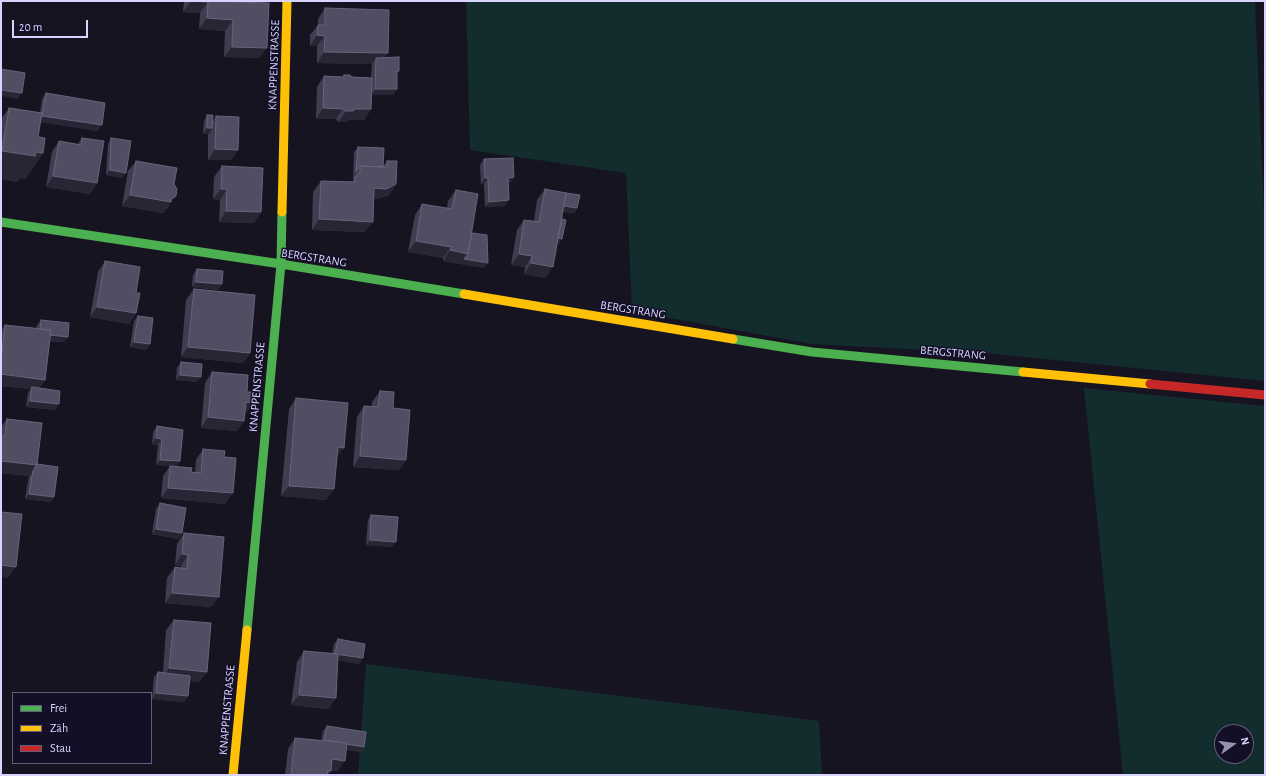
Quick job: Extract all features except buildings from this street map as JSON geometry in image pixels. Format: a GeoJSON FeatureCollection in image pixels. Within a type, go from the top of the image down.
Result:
{"type":"FeatureCollection","features":[{"type":"Feature","properties":{"kind":"street","name":"KNAPPENSTRASSE"},"geometry":{"type":"LineString","coordinates":[[233,775],[280,264],[288,1]]}},
{"type":"Feature","properties":{"kind":"street","name":"BERGSTRANG"},"geometry":{"type":"LineString","coordinates":[[1,222],[280,264],[812,352],[1265,395]]}},
{"type":"Feature","properties":{"kind":"green space"},"geometry":{"type":"Polygon","coordinates":[[[466,1],[1255,1],[1265,233],[1265,381],[984,353],[811,344],[632,311],[626,173],[470,150],[466,1]]]}},
{"type":"Feature","properties":{"kind":"green space"},"geometry":{"type":"Polygon","coordinates":[[[1084,388],[1265,406],[1265,775],[1123,775],[1084,388]]]}},
{"type":"Feature","properties":{"kind":"green space"},"geometry":{"type":"Polygon","coordinates":[[[366,664],[819,721],[822,775],[358,775],[366,664]]]}},
{"type":"Feature","properties":{"kind":"traffic: fast"},"geometry":{"type":"LineString","coordinates":[[247,630],[281,264],[282,212]]}},
{"type":"Feature","properties":{"kind":"traffic: fast"},"geometry":{"type":"LineString","coordinates":[[1,222],[281,264],[464,294]]}},
{"type":"Feature","properties":{"kind":"traffic: fast"},"geometry":{"type":"LineString","coordinates":[[733,339],[812,352],[1023,372]]}},
{"type":"Feature","properties":{"kind":"traffic: slow"},"geometry":{"type":"LineString","coordinates":[[282,212],[287,1]]}},
{"type":"Feature","properties":{"kind":"traffic: slow"},"geometry":{"type":"LineString","coordinates":[[464,294],[733,339]]}},
{"type":"Feature","properties":{"kind":"traffic: slow"},"geometry":{"type":"LineString","coordinates":[[1023,372],[1150,384]]}},
{"type":"Feature","properties":{"kind":"traffic: slow"},"geometry":{"type":"LineString","coordinates":[[233,775],[247,630]]}},
{"type":"Feature","properties":{"kind":"traffic: jam"},"geometry":{"type":"LineString","coordinates":[[1150,384],[1265,395]]}}]}
